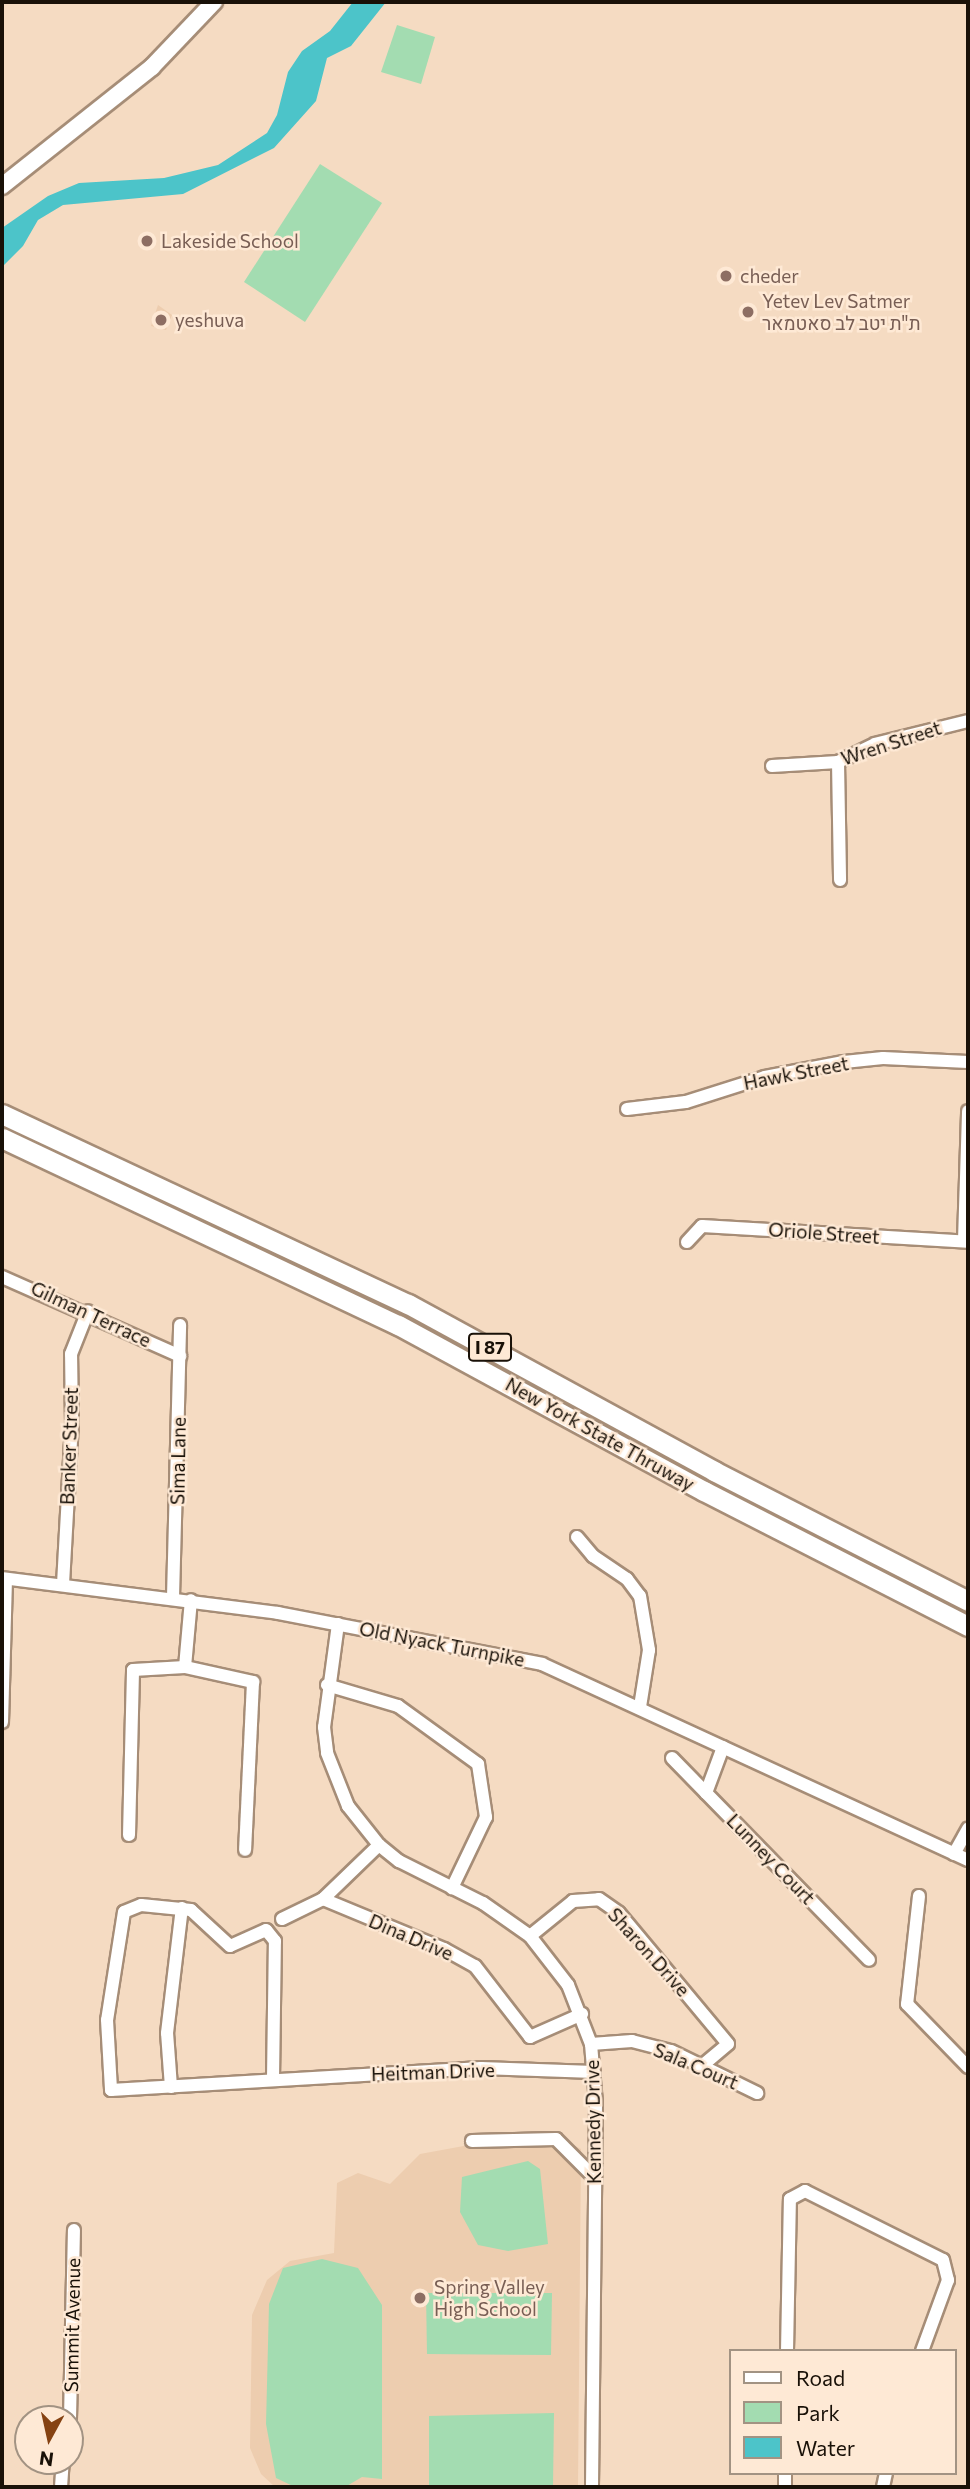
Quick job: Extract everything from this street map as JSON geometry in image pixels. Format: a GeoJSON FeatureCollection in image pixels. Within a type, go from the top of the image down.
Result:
{"type":"FeatureCollection","features":[{"type":"Feature","properties":{"kind":"highway","name":"New York State Thruway"},"geometry":{"type":"LineString","coordinates":[[2,1114],[408,1304],[714,1471],[968,1601]]}},
{"type":"Feature","properties":{"kind":"highway","name":"New York State Thruway"},"geometry":{"type":"LineString","coordinates":[[2,1138],[387,1320],[968,1626]]}},
{"type":"Feature","properties":{"kind":"main road"},"geometry":{"type":"LineString","coordinates":[[2,186],[152,67],[214,2]]}},
{"type":"Feature","properties":{"kind":"street","name":"Wren Street"},"geometry":{"type":"LineString","coordinates":[[772,766],[838,762],[875,744],[968,721]]}},
{"type":"Feature","properties":{"kind":"street"},"geometry":{"type":"LineString","coordinates":[[838,762],[840,880]]}},
{"type":"Feature","properties":{"kind":"street","name":"Hawk Street"},"geometry":{"type":"LineString","coordinates":[[627,1109],[687,1102],[765,1077],[844,1062],[883,1058],[968,1062]]}},
{"type":"Feature","properties":{"kind":"street"},"geometry":{"type":"LineString","coordinates":[[966,1242],[968,1111]]}},
{"type":"Feature","properties":{"kind":"street","name":"Oriole Street"},"geometry":{"type":"LineString","coordinates":[[687,1242],[702,1226],[966,1242]]}},
{"type":"Feature","properties":{"kind":"street","name":"Gilman Terrace"},"geometry":{"type":"LineString","coordinates":[[2,1277],[88,1311],[180,1356]]}},
{"type":"Feature","properties":{"kind":"street","name":"Banker Street"},"geometry":{"type":"LineString","coordinates":[[63,1584],[72,1422],[71,1354],[88,1311]]}},
{"type":"Feature","properties":{"kind":"street","name":"Sima Lane"},"geometry":{"type":"LineString","coordinates":[[173,1597],[180,1325]]}},
{"type":"Feature","properties":{"kind":"street"},"geometry":{"type":"LineString","coordinates":[[577,1537],[593,1556],[626,1579],[640,1596],[649,1650],[640,1707]]}},
{"type":"Feature","properties":{"kind":"street"},"geometry":{"type":"LineString","coordinates":[[2,1722],[4,1578]]}},
{"type":"Feature","properties":{"kind":"street","name":"Old Nyack Turnpike"},"geometry":{"type":"LineString","coordinates":[[4,1578],[173,1597],[507,1654],[542,1664],[968,1860]]}},
{"type":"Feature","properties":{"kind":"street"},"geometry":{"type":"LineString","coordinates":[[185,1667],[191,1600]]}},
{"type":"Feature","properties":{"kind":"street","name":"Kennedy Drive"},"geometry":{"type":"LineString","coordinates":[[338,1624],[327,1685],[324,1727],[335,1779],[348,1806],[379,1845],[399,1861],[506,1917],[530,1936],[568,1985],[592,2044],[595,2178],[593,2487]]}},
{"type":"Feature","properties":{"kind":"street"},"geometry":{"type":"LineString","coordinates":[[129,1835],[133,1671],[185,1667],[253,1682],[245,1850]]}},
{"type":"Feature","properties":{"kind":"street"},"geometry":{"type":"LineString","coordinates":[[327,1685],[398,1706],[478,1764],[486,1817],[452,1888]]}},
{"type":"Feature","properties":{"kind":"street"},"geometry":{"type":"LineString","coordinates":[[706,1793],[723,1746]]}},
{"type":"Feature","properties":{"kind":"street","name":"Lunney Court"},"geometry":{"type":"LineString","coordinates":[[673,1758],[869,1960]]}},
{"type":"Feature","properties":{"kind":"street"},"geometry":{"type":"LineString","coordinates":[[954,1854],[968,1829]]}},
{"type":"Feature","properties":{"kind":"street"},"geometry":{"type":"LineString","coordinates":[[282,1919],[323,1899],[379,1845]]}},
{"type":"Feature","properties":{"kind":"street"},"geometry":{"type":"LineString","coordinates":[[919,1896],[907,2004],[968,2067]]}},
{"type":"Feature","properties":{"kind":"street","name":"Dina Drive"},"geometry":{"type":"LineString","coordinates":[[323,1899],[444,1948],[475,1966],[530,2037],[582,2014]]}},
{"type":"Feature","properties":{"kind":"street","name":"Sharon Drive"},"geometry":{"type":"LineString","coordinates":[[530,1936],[573,1900],[599,1899],[619,1913],[728,2044],[702,2066]]}},
{"type":"Feature","properties":{"kind":"street","name":"Heitman Drive"},"geometry":{"type":"LineString","coordinates":[[272,2079],[275,1941],[265,1930],[230,1946],[198,1915],[182,1908],[141,1905],[124,1912],[107,2020],[111,2090],[481,2068],[594,2072]]}},
{"type":"Feature","properties":{"kind":"street"},"geometry":{"type":"LineString","coordinates":[[171,2087],[167,2033],[182,1908]]}},
{"type":"Feature","properties":{"kind":"street","name":"Sala Court"},"geometry":{"type":"LineString","coordinates":[[592,2044],[632,2040],[702,2066],[757,2093]]}},
{"type":"Feature","properties":{"kind":"street"},"geometry":{"type":"LineString","coordinates":[[472,2141],[555,2139],[595,2178]]}},
{"type":"Feature","properties":{"kind":"street"},"geometry":{"type":"LineString","coordinates":[[787,2349],[790,2199],[805,2191],[943,2260],[948,2280],[923,2349]]}},
{"type":"Feature","properties":{"kind":"street","name":"Summit Avenue"},"geometry":{"type":"LineString","coordinates":[[70,2405],[74,2230]]}},
{"type":"Feature","properties":{"kind":"shaded area","name":"yeshuva"},"geometry":{"type":"Polygon","coordinates":[[[158,305],[172,315],[166,330],[151,326],[158,305]]]}},
{"type":"Feature","properties":{"kind":"shaded area","name":"Spring Valley High School"},"geometry":{"type":"Polygon","coordinates":[[[546,2131],[581,2149],[578,2487],[275,2487],[261,2474],[250,2448],[252,2315],[267,2280],[290,2261],[334,2253],[337,2183],[358,2173],[390,2184],[420,2154],[546,2131]]]}},
{"type":"Feature","properties":{"kind":"green space"},"geometry":{"type":"Polygon","coordinates":[[[397,25],[435,37],[421,84],[381,72],[397,25]]]}},
{"type":"Feature","properties":{"kind":"green space"},"geometry":{"type":"Polygon","coordinates":[[[320,164],[382,203],[305,322],[244,282],[320,164]]]}},
{"type":"Feature","properties":{"kind":"green space"},"geometry":{"type":"Polygon","coordinates":[[[528,2161],[540,2169],[548,2244],[508,2251],[478,2245],[460,2212],[462,2177],[528,2161]]]}},
{"type":"Feature","properties":{"kind":"green space"},"geometry":{"type":"Polygon","coordinates":[[[322,2259],[358,2268],[382,2305],[382,2479],[362,2477],[345,2487],[295,2487],[276,2478],[266,2424],[269,2304],[283,2268],[322,2259]]]}},
{"type":"Feature","properties":{"kind":"green space"},"geometry":{"type":"Polygon","coordinates":[[[426,2293],[552,2293],[551,2355],[427,2354],[426,2293]]]}},
{"type":"Feature","properties":{"kind":"green space"},"geometry":{"type":"Polygon","coordinates":[[[554,2413],[553,2487],[429,2487],[429,2416],[554,2413]]]}},
{"type":"Feature","properties":{"kind":"water"},"geometry":{"type":"Polygon","coordinates":[[[353,2],[386,2],[351,46],[327,58],[316,101],[274,148],[183,194],[63,205],[38,220],[23,246],[2,267],[2,228],[48,196],[79,183],[164,178],[218,165],[267,133],[277,115],[288,72],[302,51],[330,31],[353,2]]]}},
{"type":"Feature","properties":{"kind":"place","name":"Lakeside School"},"geometry":{"type":"Point","coordinates":[147,241]}},
{"type":"Feature","properties":{"kind":"place","name":"cheder"},"geometry":{"type":"Point","coordinates":[726,276]}},
{"type":"Feature","properties":{"kind":"place","name":"Yetev Lev Satmer ת\"ת יטב לב סאטמאר"},"geometry":{"type":"Point","coordinates":[748,312]}},
{"type":"Feature","properties":{"kind":"place","name":"yeshuva"},"geometry":{"type":"Point","coordinates":[161,320]}},
{"type":"Feature","properties":{"kind":"place","name":"Spring Valley High School"},"geometry":{"type":"Point","coordinates":[420,2298]}}]}
